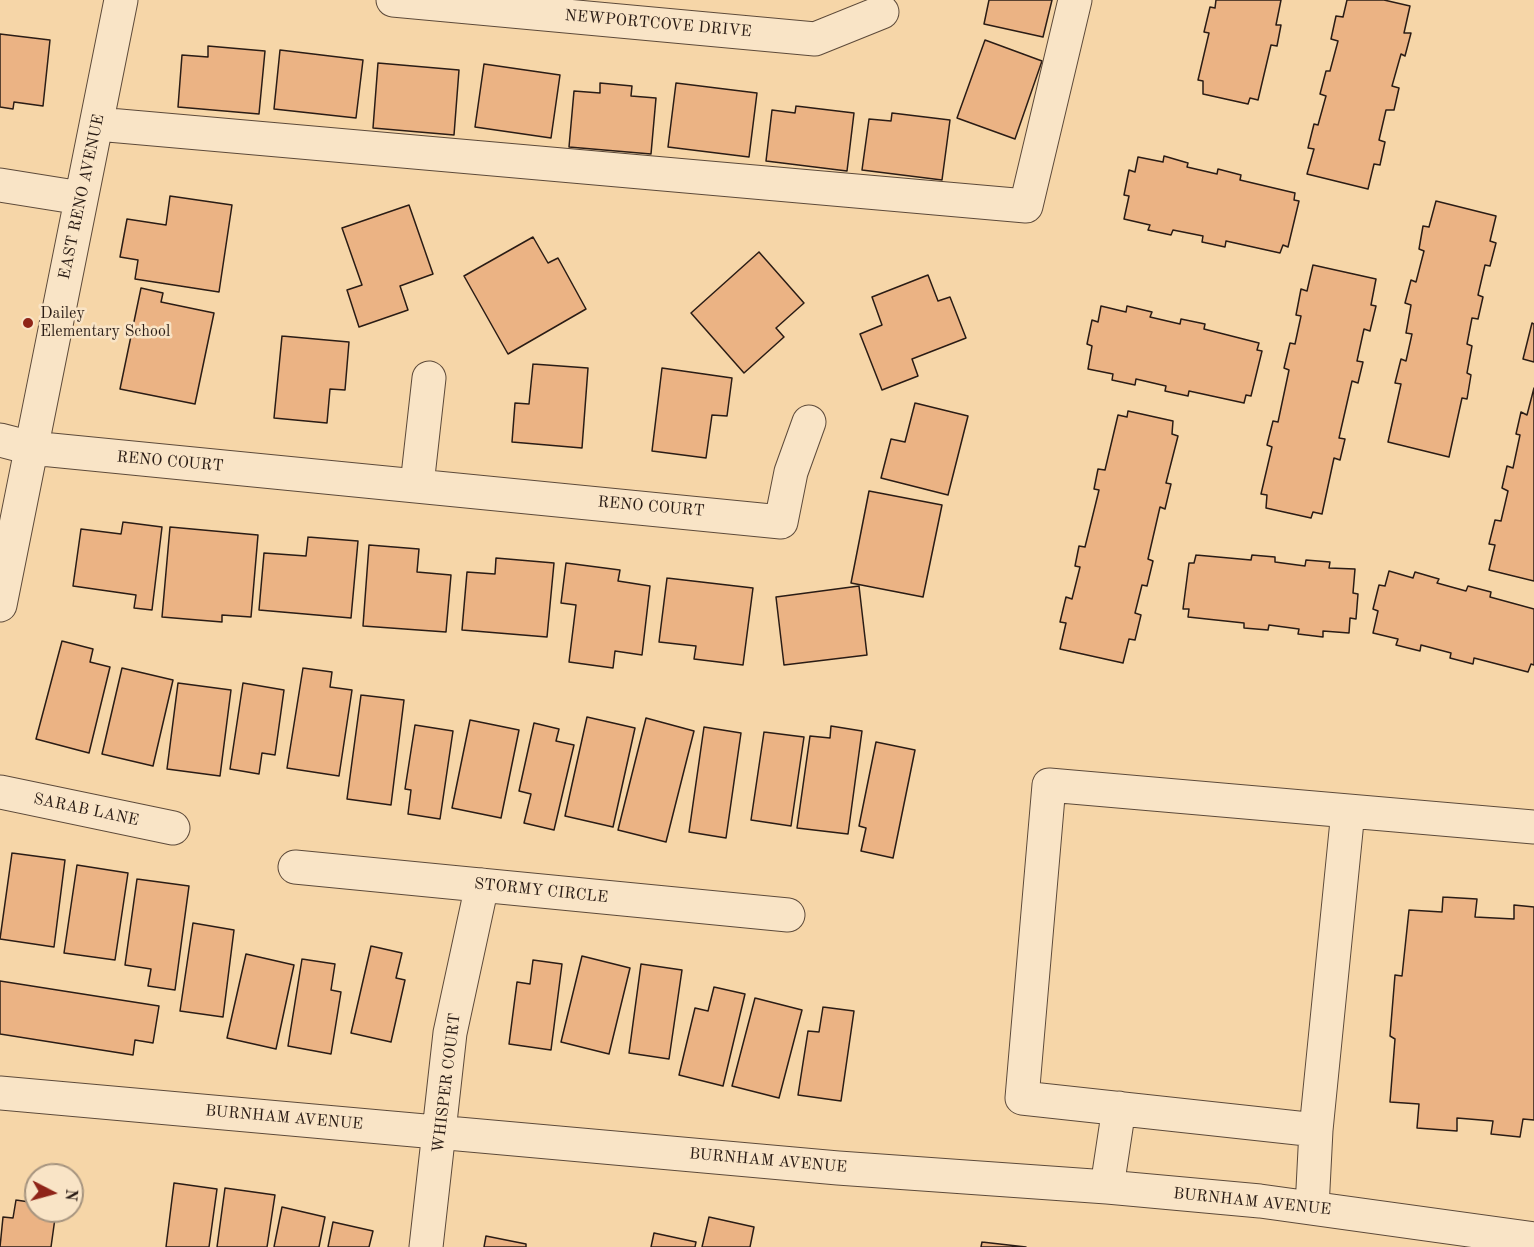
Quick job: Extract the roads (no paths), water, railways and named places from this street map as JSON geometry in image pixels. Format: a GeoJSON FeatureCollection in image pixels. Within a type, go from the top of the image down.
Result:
{"type":"FeatureCollection","features":[{"type":"Feature","properties":{"kind":"street","name":"EAST RENO AVENUE"},"geometry":{"type":"LineString","coordinates":[[0,605],[15,444],[81,198],[121,0]]}},
{"type":"Feature","properties":{"kind":"street","name":"NEWPORTCOVE DRIVE"},"geometry":{"type":"LineString","coordinates":[[393,0],[565,8],[816,39],[882,12]]}},
{"type":"Feature","properties":{"kind":"street"},"geometry":{"type":"LineString","coordinates":[[97,124],[1026,206],[1075,0]]}},
{"type":"Feature","properties":{"kind":"street"},"geometry":{"type":"LineString","coordinates":[[0,185],[81,198]]}},
{"type":"Feature","properties":{"kind":"street"},"geometry":{"type":"LineString","coordinates":[[417,485],[429,378]]}},
{"type":"Feature","properties":{"kind":"street","name":"RENO COURT"},"geometry":{"type":"LineString","coordinates":[[15,444],[781,522],[791,472],[809,422]]}},
{"type":"Feature","properties":{"kind":"street"},"geometry":{"type":"LineString","coordinates":[[1316,1130],[1022,1098],[1049,785],[1534,827]]}},
{"type":"Feature","properties":{"kind":"street","name":"SARAB LANE"},"geometry":{"type":"LineString","coordinates":[[0,792],[173,828]]}},
{"type":"Feature","properties":{"kind":"street"},"geometry":{"type":"LineString","coordinates":[[1312,1208],[1316,1130],[1348,811]]}},
{"type":"Feature","properties":{"kind":"street","name":"STORMY CIRCLE"},"geometry":{"type":"LineString","coordinates":[[295,867],[788,915]]}},
{"type":"Feature","properties":{"kind":"street","name":"WHISPER COURT"},"geometry":{"type":"LineString","coordinates":[[426,1247],[441,1132],[450,1033],[482,885]]}},
{"type":"Feature","properties":{"kind":"street","name":"BURNHAM AVENUE"},"geometry":{"type":"LineString","coordinates":[[0,1093],[838,1168],[1107,1187],[1312,1208],[1488,1240],[1534,1239]]}},
{"type":"Feature","properties":{"kind":"street"},"geometry":{"type":"LineString","coordinates":[[1107,1187],[1119,1108]]}},
{"type":"Feature","properties":{"kind":"place","name":"Dailey Elementary School"},"geometry":{"type":"Point","coordinates":[28,323]}}]}
